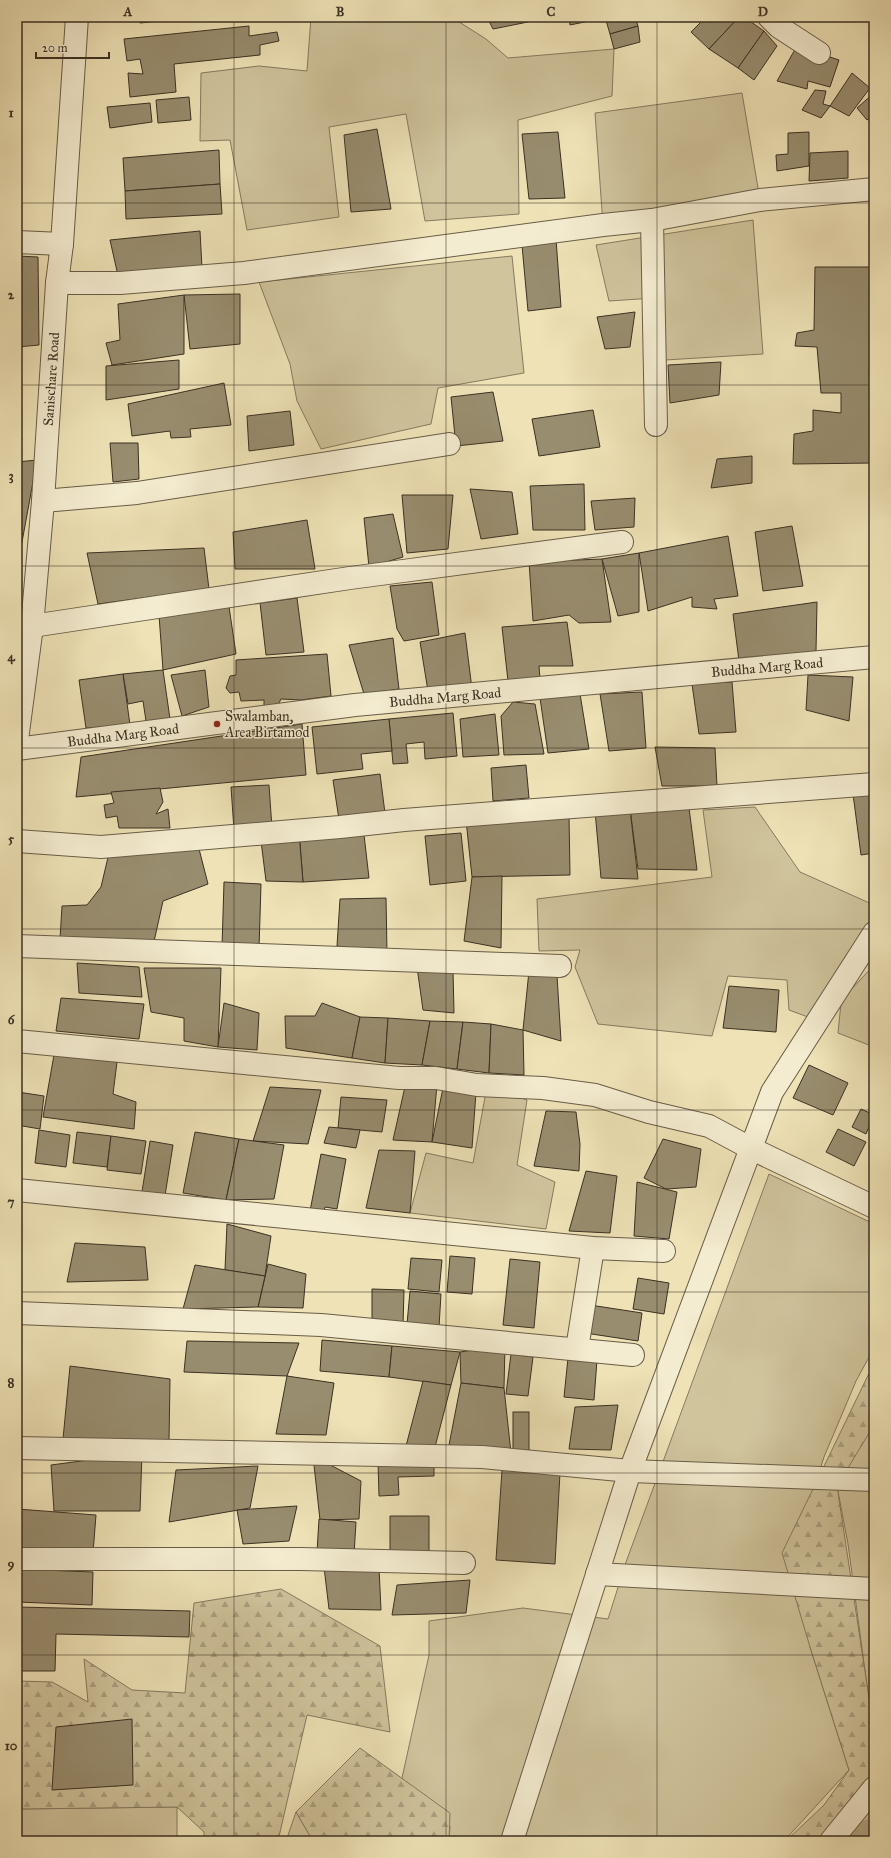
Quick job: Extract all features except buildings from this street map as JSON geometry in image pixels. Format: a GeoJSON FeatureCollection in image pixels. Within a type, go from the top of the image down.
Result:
{"type":"FeatureCollection","features":[{"type":"Feature","properties":{"kind":"street","name":"Sanischare Road"},"geometry":{"type":"LineString","coordinates":[[17,740],[32,626],[43,501],[57,283],[62,244],[77,17]]}},
{"type":"Feature","properties":{"kind":"street"},"geometry":{"type":"LineString","coordinates":[[769,17],[779,27],[819,53]]}},
{"type":"Feature","properties":{"kind":"street"},"geometry":{"type":"LineString","coordinates":[[57,283],[120,283],[244,273],[603,225],[652,220],[760,200],[874,189]]}},
{"type":"Feature","properties":{"kind":"street"},"geometry":{"type":"LineString","coordinates":[[652,220],[656,424]]}},
{"type":"Feature","properties":{"kind":"street"},"geometry":{"type":"LineString","coordinates":[[17,242],[62,244]]}},
{"type":"Feature","properties":{"kind":"street"},"geometry":{"type":"LineString","coordinates":[[43,501],[137,493],[449,444]]}},
{"type":"Feature","properties":{"kind":"street"},"geometry":{"type":"LineString","coordinates":[[32,626],[350,578],[622,542]]}},
{"type":"Feature","properties":{"kind":"street","name":"Buddha Marg Road"},"geometry":{"type":"LineString","coordinates":[[17,749],[355,705],[874,657]]}},
{"type":"Feature","properties":{"kind":"street"},"geometry":{"type":"LineString","coordinates":[[17,841],[101,847],[340,827],[404,820],[874,784]]}},
{"type":"Feature","properties":{"kind":"street"},"geometry":{"type":"LineString","coordinates":[[512,1841],[630,1471],[772,1092],[874,932]]}},
{"type":"Feature","properties":{"kind":"street"},"geometry":{"type":"LineString","coordinates":[[17,946],[560,966]]}},
{"type":"Feature","properties":{"kind":"street"},"geometry":{"type":"LineString","coordinates":[[17,1041],[399,1078],[436,1078],[477,1085],[543,1088],[595,1096],[649,1112],[709,1126],[750,1148],[874,1207]]}},
{"type":"Feature","properties":{"kind":"street"},"geometry":{"type":"LineString","coordinates":[[17,1190],[593,1248],[664,1251]]}},
{"type":"Feature","properties":{"kind":"street"},"geometry":{"type":"LineString","coordinates":[[577,1349],[593,1248]]}},
{"type":"Feature","properties":{"kind":"street"},"geometry":{"type":"LineString","coordinates":[[17,1313],[321,1325],[633,1354]]}},
{"type":"Feature","properties":{"kind":"street"},"geometry":{"type":"LineString","coordinates":[[17,1448],[482,1457],[630,1471],[874,1480]]}},
{"type":"Feature","properties":{"kind":"street"},"geometry":{"type":"LineString","coordinates":[[17,1559],[302,1559],[464,1563]]}},
{"type":"Feature","properties":{"kind":"street"},"geometry":{"type":"LineString","coordinates":[[597,1574],[874,1590]]}},
{"type":"Feature","properties":{"kind":"street"},"geometry":{"type":"LineString","coordinates":[[831,1841],[874,1788]]}},
{"type":"Feature","properties":{"kind":"green space"},"geometry":{"type":"Polygon","coordinates":[[[311,17],[457,17],[456,20],[486,39],[508,58],[614,49],[612,96],[518,120],[519,214],[425,221],[406,114],[329,127],[339,217],[247,230],[230,140],[200,141],[201,73],[259,66],[307,71],[311,17]]]}},
{"type":"Feature","properties":{"kind":"green space"},"geometry":{"type":"Polygon","coordinates":[[[742,93],[760,200],[603,225],[595,113],[742,93]]]}},
{"type":"Feature","properties":{"kind":"green space"},"geometry":{"type":"Polygon","coordinates":[[[753,220],[763,354],[649,361],[654,298],[609,301],[596,245],[753,220]]]}},
{"type":"Feature","properties":{"kind":"green space"},"geometry":{"type":"Polygon","coordinates":[[[512,256],[524,373],[438,388],[431,424],[321,449],[297,401],[290,364],[259,282],[512,256]]]}},
{"type":"Feature","properties":{"kind":"green space"},"geometry":{"type":"Polygon","coordinates":[[[755,807],[800,872],[874,905],[874,954],[848,993],[874,965],[874,1047],[838,1033],[841,1003],[827,1024],[789,1010],[787,980],[728,976],[712,1036],[598,1024],[575,967],[580,950],[539,951],[537,899],[712,877],[703,810],[755,807]]]}},
{"type":"Feature","properties":{"kind":"green space"},"geometry":{"type":"Polygon","coordinates":[[[487,1086],[527,1100],[517,1165],[555,1182],[546,1229],[410,1213],[426,1153],[473,1163],[487,1086]]]}},
{"type":"Feature","properties":{"kind":"green space"},"geometry":{"type":"Polygon","coordinates":[[[769,1174],[874,1224],[874,1348],[856,1381],[824,1457],[805,1515],[810,1647],[849,1770],[784,1841],[449,1841],[450,1826],[402,1778],[429,1655],[429,1621],[523,1608],[608,1619],[626,1562],[769,1174]]]}},
{"type":"Feature","properties":{"kind":"green space"},"geometry":{"type":"Polygon","coordinates":[[[874,1363],[874,1425],[837,1486],[874,1731],[874,1841],[786,1841],[824,1805],[849,1770],[782,1553],[874,1363]]]}},
{"type":"Feature","properties":{"kind":"green space"},"geometry":{"type":"Polygon","coordinates":[[[874,1418],[873,1731],[848,1544],[837,1486],[874,1418]]]}},
{"type":"Feature","properties":{"kind":"green space"},"geometry":{"type":"Polygon","coordinates":[[[281,1589],[380,1646],[390,1732],[307,1715],[278,1841],[204,1841],[204,1832],[177,1807],[21,1809],[17,1783],[17,1681],[52,1682],[88,1702],[84,1659],[132,1690],[185,1693],[194,1603],[281,1589]]]}},
{"type":"Feature","properties":{"kind":"green space"},"geometry":{"type":"Polygon","coordinates":[[[360,1748],[450,1813],[449,1841],[313,1841],[296,1812],[360,1748]]]}},
{"type":"Feature","properties":{"kind":"green space"},"geometry":{"type":"Polygon","coordinates":[[[177,1807],[177,1841],[17,1841],[17,1809],[177,1807]]]}},
{"type":"Feature","properties":{"kind":"green space"},"geometry":{"type":"Polygon","coordinates":[[[296,1812],[313,1841],[286,1841],[296,1812]]]}},
{"type":"Feature","properties":{"kind":"place","name":"Swalamban, Area Birtamod"},"geometry":{"type":"Point","coordinates":[217,724]}}]}
